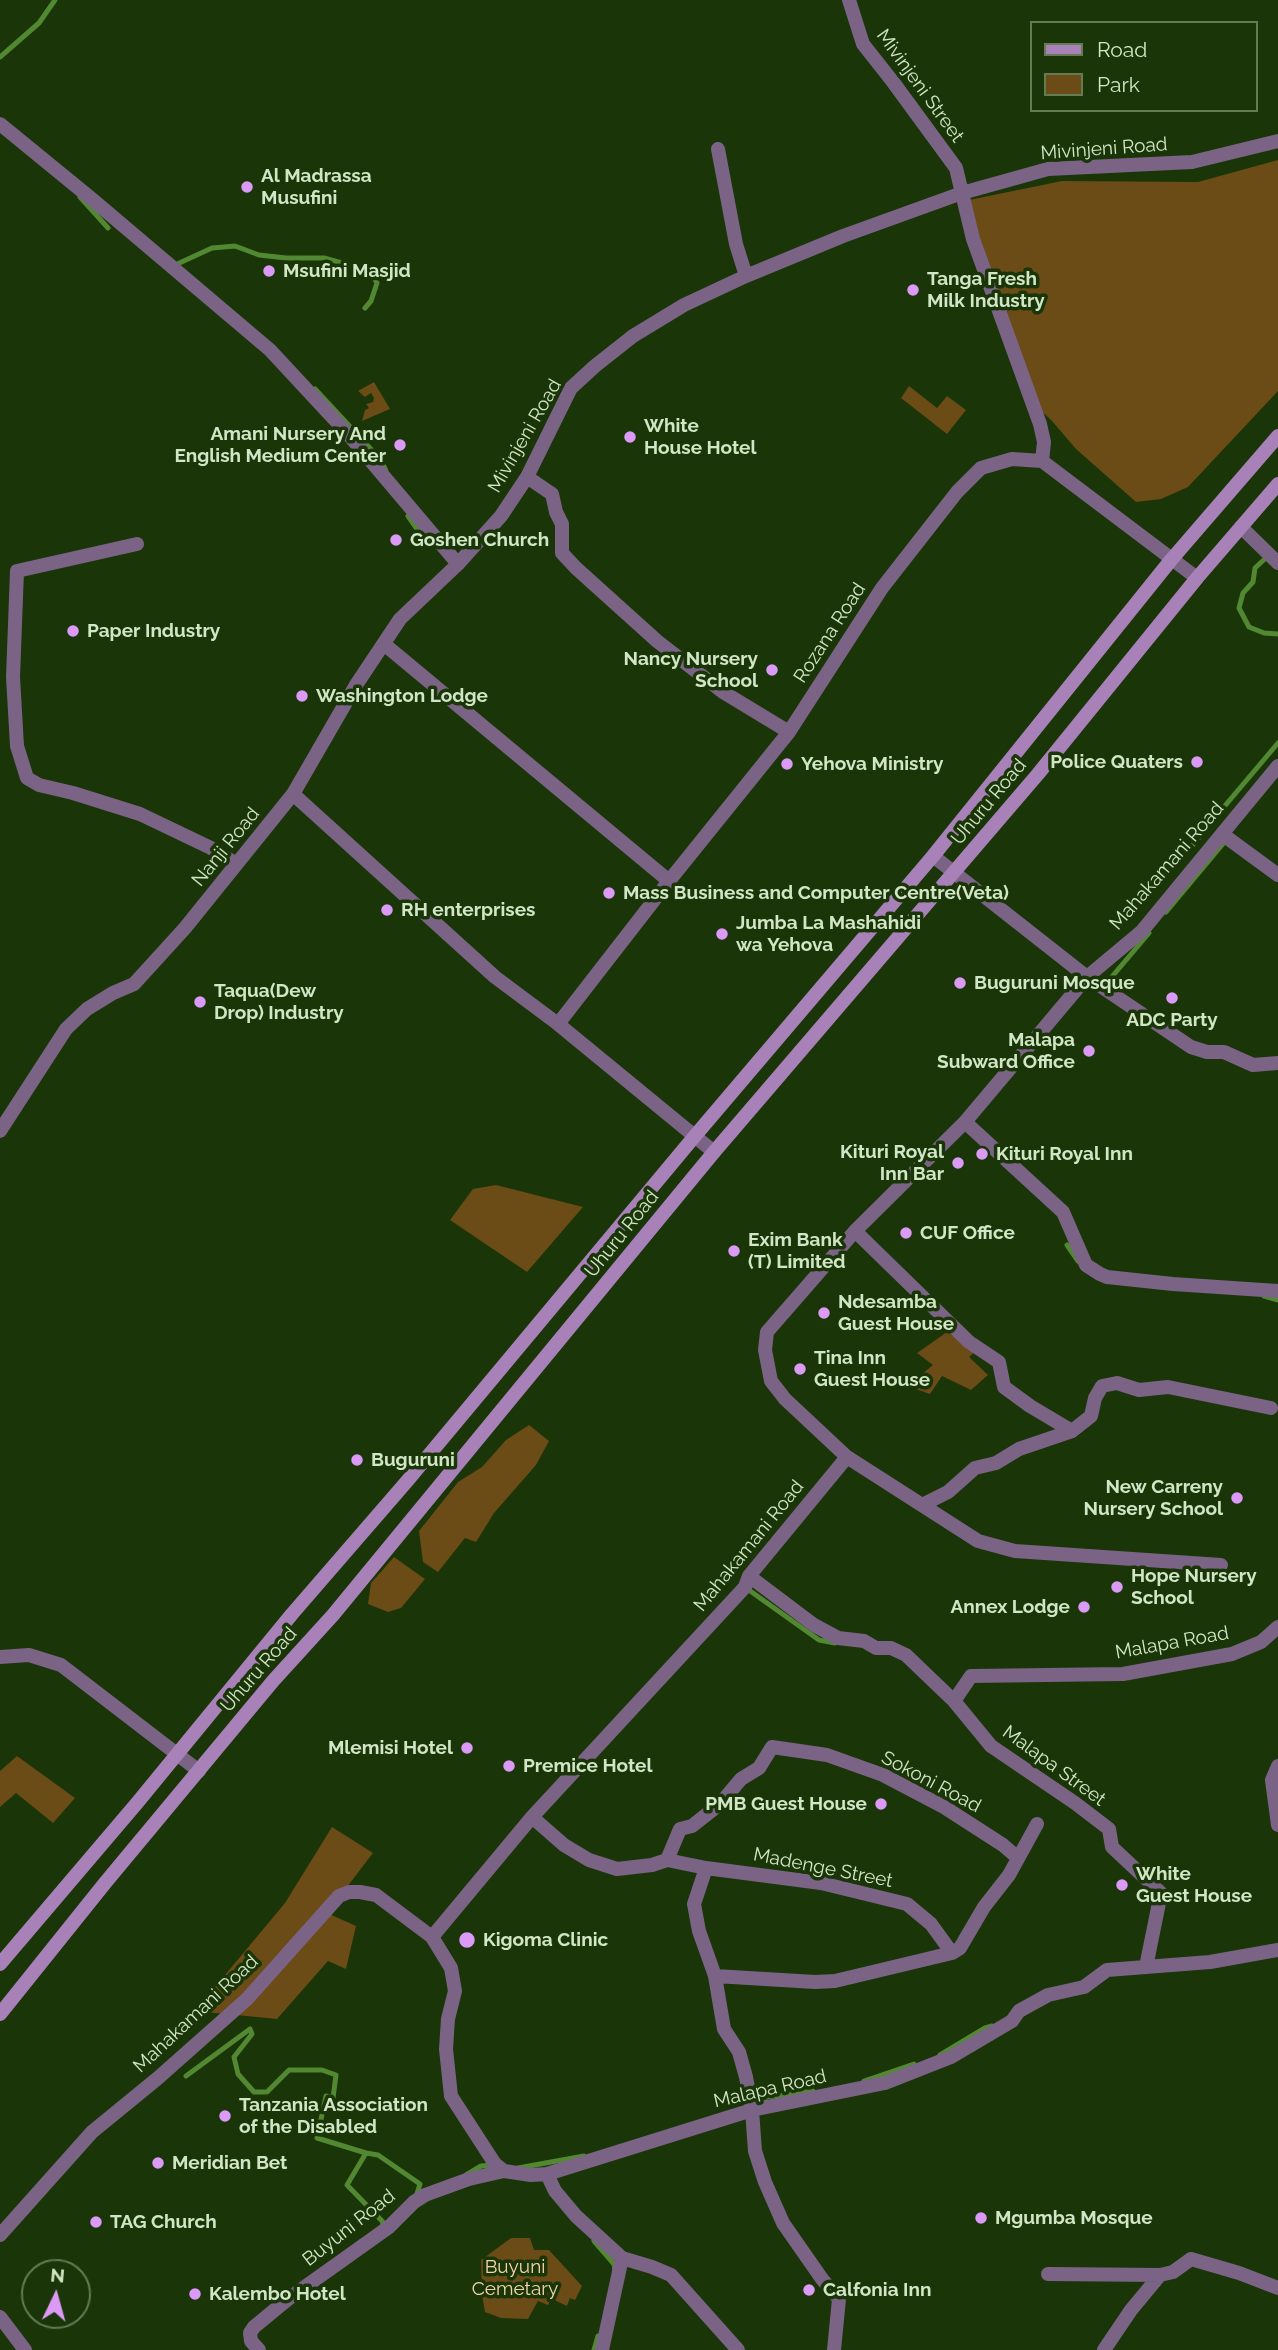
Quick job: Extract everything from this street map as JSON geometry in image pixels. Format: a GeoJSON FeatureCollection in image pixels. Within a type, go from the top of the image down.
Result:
{"type":"FeatureCollection","features":[{"type":"Feature","properties":{"kind":"main road","name":"Uhuru Road"},"geometry":{"type":"LineString","coordinates":[[0,1964],[933,856],[1171,560],[1278,436]]}},
{"type":"Feature","properties":{"kind":"main road","name":"Uhuru Road"},"geometry":{"type":"LineString","coordinates":[[0,2014],[105,1883],[273,1681],[333,1615],[714,1152],[954,873],[1278,484]]}},
{"type":"Feature","properties":{"kind":"street","name":"Mivinjeni Street"},"geometry":{"type":"LineString","coordinates":[[849,0],[863,44],[956,168],[973,239],[1040,424],[1044,442],[1042,461]]}},
{"type":"Feature","properties":{"kind":"street"},"geometry":{"type":"LineString","coordinates":[[0,124],[270,350],[348,434],[458,564]]}},
{"type":"Feature","properties":{"kind":"street","name":"Mivinjeni Road"},"geometry":{"type":"LineString","coordinates":[[458,564],[501,516],[527,477],[571,388],[633,336],[684,305],[843,236],[962,192],[1048,169],[1192,162],[1278,141]]}},
{"type":"Feature","properties":{"kind":"street"},"geometry":{"type":"LineString","coordinates":[[718,149],[736,244],[746,276]]}},
{"type":"Feature","properties":{"kind":"street","name":"Rozana Road"},"geometry":{"type":"LineString","coordinates":[[558,1024],[789,733],[882,588],[957,492],[981,468],[1012,459],[1042,461]]}},
{"type":"Feature","properties":{"kind":"street"},"geometry":{"type":"LineString","coordinates":[[1042,461],[1197,578]]}},
{"type":"Feature","properties":{"kind":"street"},"geometry":{"type":"LineString","coordinates":[[527,477],[552,494],[562,524],[562,553],[576,568],[657,641],[712,683],[789,733]]}},
{"type":"Feature","properties":{"kind":"street"},"geometry":{"type":"LineString","coordinates":[[1241,527],[1278,563]]}},
{"type":"Feature","properties":{"kind":"street"},"geometry":{"type":"LineString","coordinates":[[137,544],[17,571],[13,677],[16,746],[27,778],[39,785],[140,814],[211,848],[236,864]]}},
{"type":"Feature","properties":{"kind":"street","name":"Nanji Road"},"geometry":{"type":"LineString","coordinates":[[0,1131],[66,1029],[87,1009],[134,984],[184,928],[293,794],[356,685],[400,619],[458,564]]}},
{"type":"Feature","properties":{"kind":"street"},"geometry":{"type":"LineString","coordinates":[[384,644],[669,881]]}},
{"type":"Feature","properties":{"kind":"street","name":"Mahakamani Road"},"geometry":{"type":"LineString","coordinates":[[0,2235],[92,2132],[158,2078],[247,1998],[339,1896],[349,1892],[376,1895],[432,1937],[532,1817],[745,1587],[748,1576],[847,1457],[785,1399],[771,1381],[765,1350],[767,1332],[855,1231],[965,1122],[1087,977],[1142,931],[1278,766]]}},
{"type":"Feature","properties":{"kind":"street"},"geometry":{"type":"LineString","coordinates":[[293,794],[495,977],[558,1024],[714,1152]]}},
{"type":"Feature","properties":{"kind":"street"},"geometry":{"type":"LineString","coordinates":[[1222,834],[1278,875]]}},
{"type":"Feature","properties":{"kind":"street"},"geometry":{"type":"LineString","coordinates":[[933,856],[1087,977],[1191,1047],[1207,1052],[1224,1052],[1253,1065],[1278,1063]]}},
{"type":"Feature","properties":{"kind":"street"},"geometry":{"type":"LineString","coordinates":[[965,1122],[1063,1212],[1086,1265],[1100,1274],[1173,1284],[1278,1291]]}},
{"type":"Feature","properties":{"kind":"street"},"geometry":{"type":"LineString","coordinates":[[855,1231],[969,1342],[999,1362],[1004,1387],[1072,1431]]}},
{"type":"Feature","properties":{"kind":"street"},"geometry":{"type":"LineString","coordinates":[[922,1505],[948,1492],[975,1468],[1072,1431],[1091,1416],[1102,1386],[1116,1383],[1139,1390],[1168,1387],[1271,1408]]}},
{"type":"Feature","properties":{"kind":"street"},"geometry":{"type":"LineString","coordinates":[[847,1457],[978,1541],[1015,1551],[1222,1566]]}},
{"type":"Feature","properties":{"kind":"street","name":"Malapa Street"},"geometry":{"type":"LineString","coordinates":[[748,1576],[814,1625],[838,1638],[864,1641],[876,1648],[891,1648],[906,1655],[954,1701],[991,1746],[1076,1803],[1109,1829],[1112,1847],[1161,1893],[1146,1967]]}},
{"type":"Feature","properties":{"kind":"street","name":"Malapa Road"},"geometry":{"type":"LineString","coordinates":[[954,1701],[971,1676],[1123,1674],[1232,1654],[1261,1642],[1278,1627]]}},
{"type":"Feature","properties":{"kind":"street"},"geometry":{"type":"LineString","coordinates":[[0,1657],[29,1655],[61,1665],[200,1771]]}},
{"type":"Feature","properties":{"kind":"street","name":"Sokoni Road"},"geometry":{"type":"LineString","coordinates":[[667,1860],[680,1829],[692,1826],[720,1804],[741,1779],[759,1768],[772,1747],[827,1755],[883,1775],[944,1807],[1003,1845],[1018,1858]]}},
{"type":"Feature","properties":{"kind":"street"},"geometry":{"type":"LineString","coordinates":[[1278,1766],[1272,1780],[1278,1825]]}},
{"type":"Feature","properties":{"kind":"street","name":"Madenge Street"},"geometry":{"type":"LineString","coordinates":[[532,1817],[564,1845],[589,1860],[617,1869],[652,1865],[667,1860],[706,1868],[821,1883],[907,1904],[931,1924],[952,1953]]}},
{"type":"Feature","properties":{"kind":"street"},"geometry":{"type":"LineString","coordinates":[[715,1976],[835,1981],[952,1953],[960,1948],[984,1906],[1009,1875],[1037,1824]]}},
{"type":"Feature","properties":{"kind":"street"},"geometry":{"type":"LineString","coordinates":[[706,1868],[694,1904],[699,1931],[715,1976],[724,2029],[739,2052],[752,2110],[755,2151],[783,2223],[839,2299],[834,2350]]}},
{"type":"Feature","properties":{"kind":"street"},"geometry":{"type":"LineString","coordinates":[[432,1937],[451,1968],[455,1992],[448,2019],[446,2049],[451,2096],[495,2164],[504,2171]]}},
{"type":"Feature","properties":{"kind":"street","name":"Malapa Road"},"geometry":{"type":"LineString","coordinates":[[504,2171],[531,2175],[547,2174],[752,2110],[885,2084],[951,2057],[1012,2021],[1019,2011],[1048,1995],[1084,1987],[1107,1970],[1210,1962],[1278,1950]]}},
{"type":"Feature","properties":{"kind":"street","name":"Buyuni Road"},"geometry":{"type":"LineString","coordinates":[[259,2350],[251,2341],[250,2333],[254,2327],[288,2299],[389,2227],[414,2202],[425,2194],[469,2179],[504,2171]]}},
{"type":"Feature","properties":{"kind":"street"},"geometry":{"type":"LineString","coordinates":[[547,2174],[555,2191],[576,2216],[622,2258],[671,2275],[738,2350]]}},
{"type":"Feature","properties":{"kind":"street"},"geometry":{"type":"LineString","coordinates":[[602,2350],[622,2258]]}},
{"type":"Feature","properties":{"kind":"street"},"geometry":{"type":"LineString","coordinates":[[1048,2274],[1160,2276],[1173,2272],[1191,2259],[1278,2288]]}},
{"type":"Feature","properties":{"kind":"street"},"geometry":{"type":"LineString","coordinates":[[1104,2350],[1131,2310],[1160,2276]]}},
{"type":"Feature","properties":{"kind":"street"},"geometry":{"type":"LineString","coordinates":[[0,2317],[25,2350]]}},
{"type":"Feature","properties":{"kind":"green space"},"geometry":{"type":"Polygon","coordinates":[[[1278,160],[1278,391],[1188,487],[1161,499],[1136,502],[1076,449],[1029,399],[964,201],[1062,181],[1198,182],[1278,160]]]}},
{"type":"Feature","properties":{"kind":"green space"},"geometry":{"type":"Polygon","coordinates":[[[374,382],[390,409],[362,421],[365,410],[369,408],[366,404],[373,402],[374,398],[371,393],[365,397],[358,391],[374,382]]]}},
{"type":"Feature","properties":{"kind":"green space"},"geometry":{"type":"Polygon","coordinates":[[[909,386],[937,408],[947,396],[966,410],[947,434],[901,398],[909,386]]]}},
{"type":"Feature","properties":{"kind":"green space"},"geometry":{"type":"Polygon","coordinates":[[[496,1185],[583,1207],[527,1272],[450,1220],[473,1189],[496,1185]]]}},
{"type":"Feature","properties":{"kind":"green space"},"geometry":{"type":"Polygon","coordinates":[[[947,1332],[977,1350],[969,1357],[988,1375],[971,1390],[942,1376],[930,1394],[907,1386],[933,1365],[917,1353],[947,1332]]]}},
{"type":"Feature","properties":{"kind":"green space"},"geometry":{"type":"Polygon","coordinates":[[[529,1425],[549,1441],[536,1465],[494,1513],[476,1542],[465,1538],[438,1572],[423,1562],[419,1531],[458,1482],[482,1467],[506,1440],[529,1425]]]}},
{"type":"Feature","properties":{"kind":"green space"},"geometry":{"type":"Polygon","coordinates":[[[394,1557],[425,1579],[401,1608],[388,1612],[368,1604],[371,1583],[394,1557]]]}},
{"type":"Feature","properties":{"kind":"green space"},"geometry":{"type":"Polygon","coordinates":[[[17,1756],[75,1798],[53,1823],[16,1793],[0,1807],[0,1771],[17,1756]]]}},
{"type":"Feature","properties":{"kind":"green space"},"geometry":{"type":"Polygon","coordinates":[[[332,1827],[373,1853],[327,1913],[356,1926],[346,1969],[328,1961],[277,2019],[195,2011],[285,1903],[332,1827]]]}},
{"type":"Feature","properties":{"kind":"green space","name":"Buyuni Cemetary"},"geometry":{"type":"Polygon","coordinates":[[[511,2238],[530,2238],[534,2250],[549,2250],[582,2286],[575,2300],[570,2298],[567,2306],[552,2299],[548,2305],[538,2301],[528,2319],[501,2318],[485,2312],[481,2260],[511,2238]]]}},
{"type":"Feature","properties":{"kind":"waterway"},"geometry":{"type":"LineString","coordinates":[[0,57],[39,23],[55,0]]}},
{"type":"Feature","properties":{"kind":"waterway"},"geometry":{"type":"LineString","coordinates":[[80,197],[108,228]]}},
{"type":"Feature","properties":{"kind":"waterway"},"geometry":{"type":"LineString","coordinates":[[175,265],[212,248],[235,246],[259,255],[324,258],[370,271],[377,283],[371,301],[365,308]]}},
{"type":"Feature","properties":{"kind":"waterway"},"geometry":{"type":"LineString","coordinates":[[315,389],[381,460],[386,471]]}},
{"type":"Feature","properties":{"kind":"waterway"},"geometry":{"type":"LineString","coordinates":[[408,516],[428,545]]}},
{"type":"Feature","properties":{"kind":"waterway"},"geometry":{"type":"LineString","coordinates":[[1269,555],[1255,568],[1253,582],[1243,593],[1239,608],[1249,627],[1264,633],[1278,634]]}},
{"type":"Feature","properties":{"kind":"waterway"},"geometry":{"type":"LineString","coordinates":[[1207,827],[1278,743]]}},
{"type":"Feature","properties":{"kind":"waterway"},"geometry":{"type":"LineString","coordinates":[[1149,894],[1198,839]]}},
{"type":"Feature","properties":{"kind":"waterway"},"geometry":{"type":"LineString","coordinates":[[1166,912],[1227,839]]}},
{"type":"Feature","properties":{"kind":"waterway"},"geometry":{"type":"LineString","coordinates":[[1110,979],[1149,933]]}},
{"type":"Feature","properties":{"kind":"waterway"},"geometry":{"type":"LineString","coordinates":[[1067,1245],[1078,1261]]}},
{"type":"Feature","properties":{"kind":"waterway"},"geometry":{"type":"LineString","coordinates":[[1264,1296],[1278,1300]]}},
{"type":"Feature","properties":{"kind":"waterway"},"geometry":{"type":"LineString","coordinates":[[746,1588],[819,1640],[835,1643]]}},
{"type":"Feature","properties":{"kind":"waterway"},"geometry":{"type":"LineString","coordinates":[[940,2055],[992,2026]]}},
{"type":"Feature","properties":{"kind":"waterway"},"geometry":{"type":"LineString","coordinates":[[186,2076],[250,2029],[252,2034],[234,2057],[238,2074],[254,2092],[267,2092],[289,2070],[322,2070],[336,2075],[333,2098],[326,2096],[317,2138],[366,2153],[347,2185],[383,2222],[382,2227]]}},
{"type":"Feature","properties":{"kind":"waterway"},"geometry":{"type":"LineString","coordinates":[[864,2081],[914,2064]]}},
{"type":"Feature","properties":{"kind":"waterway"},"geometry":{"type":"LineString","coordinates":[[763,2105],[766,2097],[813,2091]]}},
{"type":"Feature","properties":{"kind":"waterway"},"geometry":{"type":"LineString","coordinates":[[366,2153],[378,2155],[420,2184],[416,2197]]}},
{"type":"Feature","properties":{"kind":"waterway"},"geometry":{"type":"LineString","coordinates":[[518,2168],[584,2156]]}},
{"type":"Feature","properties":{"kind":"waterway"},"geometry":{"type":"LineString","coordinates":[[466,2175],[481,2166],[492,2165]]}},
{"type":"Feature","properties":{"kind":"waterway"},"geometry":{"type":"LineString","coordinates":[[594,2241],[614,2264],[615,2270]]}},
{"type":"Feature","properties":{"kind":"waterway"},"geometry":{"type":"LineString","coordinates":[[594,2350],[598,2336]]}},
{"type":"Feature","properties":{"kind":"place","name":"Al Madrassa Musufini"},"geometry":{"type":"Point","coordinates":[247,187]}},
{"type":"Feature","properties":{"kind":"place","name":"Msufini Masjid"},"geometry":{"type":"Point","coordinates":[269,271]}},
{"type":"Feature","properties":{"kind":"place","name":"Tanga Fresh Milk Industry"},"geometry":{"type":"Point","coordinates":[913,290]}},
{"type":"Feature","properties":{"kind":"place","name":"White House Hotel"},"geometry":{"type":"Point","coordinates":[630,437]}},
{"type":"Feature","properties":{"kind":"place","name":"Amani Nursery And English Medium Center"},"geometry":{"type":"Point","coordinates":[400,445]}},
{"type":"Feature","properties":{"kind":"place","name":"Goshen Church"},"geometry":{"type":"Point","coordinates":[396,540]}},
{"type":"Feature","properties":{"kind":"place","name":"Paper Industry"},"geometry":{"type":"Point","coordinates":[73,631]}},
{"type":"Feature","properties":{"kind":"place","name":"Nancy Nursery School"},"geometry":{"type":"Point","coordinates":[772,670]}},
{"type":"Feature","properties":{"kind":"place","name":"Washington Lodge"},"geometry":{"type":"Point","coordinates":[302,696]}},
{"type":"Feature","properties":{"kind":"place","name":"Police Quaters"},"geometry":{"type":"Point","coordinates":[1197,762]}},
{"type":"Feature","properties":{"kind":"place","name":"Yehova Ministry"},"geometry":{"type":"Point","coordinates":[787,764]}},
{"type":"Feature","properties":{"kind":"place","name":"Mass Business and Computer Centre(Veta)"},"geometry":{"type":"Point","coordinates":[609,893]}},
{"type":"Feature","properties":{"kind":"place","name":"RH enterprises"},"geometry":{"type":"Point","coordinates":[387,910]}},
{"type":"Feature","properties":{"kind":"place","name":"Jumba La Mashahidi wa Yehova"},"geometry":{"type":"Point","coordinates":[722,934]}},
{"type":"Feature","properties":{"kind":"place","name":"Buguruni Mosque"},"geometry":{"type":"Point","coordinates":[960,983]}},
{"type":"Feature","properties":{"kind":"place","name":"ADC Party"},"geometry":{"type":"Point","coordinates":[1172,998]}},
{"type":"Feature","properties":{"kind":"place","name":"Taqua(Dew Drop) Industry"},"geometry":{"type":"Point","coordinates":[200,1002]}},
{"type":"Feature","properties":{"kind":"place","name":"Malapa Subward Office"},"geometry":{"type":"Point","coordinates":[1089,1051]}},
{"type":"Feature","properties":{"kind":"place","name":"Kituri Royal Inn"},"geometry":{"type":"Point","coordinates":[982,1154]}},
{"type":"Feature","properties":{"kind":"place","name":"Kituri Royal Inn Bar"},"geometry":{"type":"Point","coordinates":[958,1163]}},
{"type":"Feature","properties":{"kind":"place","name":"CUF Office"},"geometry":{"type":"Point","coordinates":[906,1233]}},
{"type":"Feature","properties":{"kind":"place","name":"Exim Bank (T) Limited"},"geometry":{"type":"Point","coordinates":[734,1251]}},
{"type":"Feature","properties":{"kind":"place","name":"Ndesamba Guest House"},"geometry":{"type":"Point","coordinates":[824,1313]}},
{"type":"Feature","properties":{"kind":"place","name":"Tina Inn Guest House"},"geometry":{"type":"Point","coordinates":[800,1369]}},
{"type":"Feature","properties":{"kind":"place","name":"Buguruni"},"geometry":{"type":"Point","coordinates":[357,1460]}},
{"type":"Feature","properties":{"kind":"place","name":"New Carreny Nursery School"},"geometry":{"type":"Point","coordinates":[1237,1498]}},
{"type":"Feature","properties":{"kind":"place","name":"Hope Nursery School"},"geometry":{"type":"Point","coordinates":[1117,1587]}},
{"type":"Feature","properties":{"kind":"place","name":"Annex Lodge"},"geometry":{"type":"Point","coordinates":[1084,1607]}},
{"type":"Feature","properties":{"kind":"place","name":"Mlemisi Hotel"},"geometry":{"type":"Point","coordinates":[467,1748]}},
{"type":"Feature","properties":{"kind":"place","name":"Premice Hotel"},"geometry":{"type":"Point","coordinates":[509,1766]}},
{"type":"Feature","properties":{"kind":"place","name":"PMB Guest House"},"geometry":{"type":"Point","coordinates":[881,1804]}},
{"type":"Feature","properties":{"kind":"place","name":"White Guest House"},"geometry":{"type":"Point","coordinates":[1122,1885]}},
{"type":"Feature","properties":{"kind":"place","name":"Kigoma Clinic"},"geometry":{"type":"Point","coordinates":[467,1940]}},
{"type":"Feature","properties":{"kind":"place","name":"Tanzania Association of the Disabled"},"geometry":{"type":"Point","coordinates":[225,2116]}},
{"type":"Feature","properties":{"kind":"place","name":"Meridian Bet"},"geometry":{"type":"Point","coordinates":[158,2163]}},
{"type":"Feature","properties":{"kind":"place","name":"Mgumba Mosque"},"geometry":{"type":"Point","coordinates":[981,2218]}},
{"type":"Feature","properties":{"kind":"place","name":"TAG Church"},"geometry":{"type":"Point","coordinates":[96,2222]}},
{"type":"Feature","properties":{"kind":"place","name":"Calfonia Inn"},"geometry":{"type":"Point","coordinates":[809,2290]}},
{"type":"Feature","properties":{"kind":"place","name":"Kalembo Hotel"},"geometry":{"type":"Point","coordinates":[195,2294]}}]}
